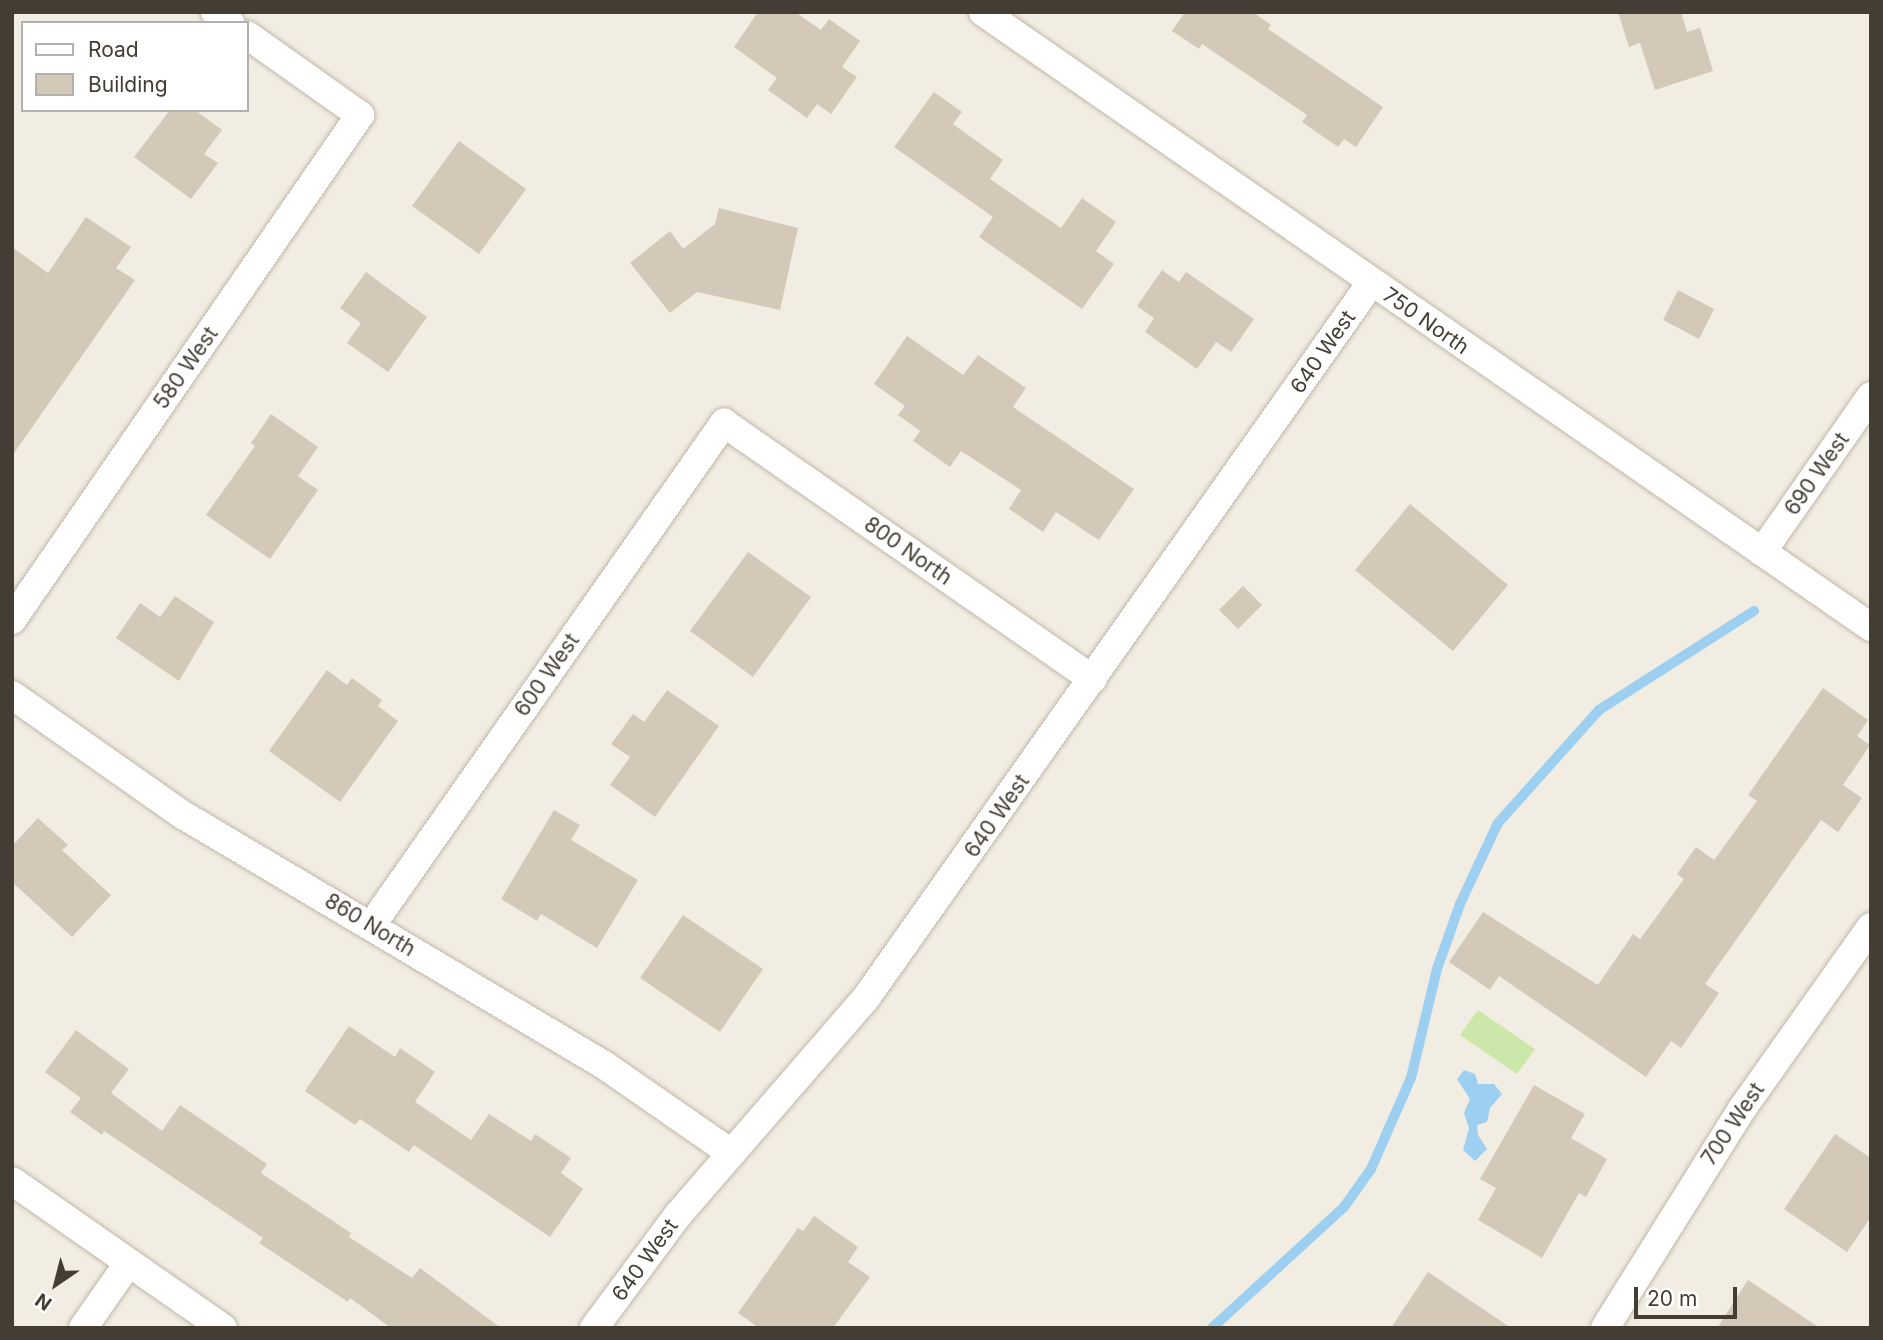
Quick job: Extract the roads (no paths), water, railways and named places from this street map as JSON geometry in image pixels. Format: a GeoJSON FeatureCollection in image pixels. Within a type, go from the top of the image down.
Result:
{"type":"FeatureCollection","features":[{"type":"Feature","properties":{"kind":"street","name":"750 North"},"geometry":{"type":"LineString","coordinates":[[984,12],[1371,283],[1871,627]]}},
{"type":"Feature","properties":{"kind":"street","name":"580 West"},"geometry":{"type":"LineString","coordinates":[[12,621],[360,115],[248,35]]}},
{"type":"Feature","properties":{"kind":"street","name":"640 West"},"geometry":{"type":"LineString","coordinates":[[594,1328],[657,1242],[866,998],[1371,283]]}},
{"type":"Feature","properties":{"kind":"street","name":"690 West"},"geometry":{"type":"LineString","coordinates":[[1762,552],[1871,396]]}},
{"type":"Feature","properties":{"kind":"street","name":"800 North"},"geometry":{"type":"LineString","coordinates":[[724,423],[1093,679]]}},
{"type":"Feature","properties":{"kind":"street","name":"600 West"},"geometry":{"type":"LineString","coordinates":[[371,926],[724,423]]}},
{"type":"Feature","properties":{"kind":"street","name":"860 North"},"geometry":{"type":"LineString","coordinates":[[12,695],[183,815],[604,1065],[731,1153]]}},
{"type":"Feature","properties":{"kind":"street","name":"700 West"},"geometry":{"type":"LineString","coordinates":[[1605,1328],[1742,1109],[1871,927]]}},
{"type":"Feature","properties":{"kind":"street"},"geometry":{"type":"LineString","coordinates":[[12,1181],[223,1328]]}},
{"type":"Feature","properties":{"kind":"street"},"geometry":{"type":"LineString","coordinates":[[83,1328],[129,1262]]}},
{"type":"Feature","properties":{"kind":"water"},"geometry":{"type":"Polygon","coordinates":[[[1464,1070],[1475,1074],[1478,1084],[1494,1084],[1502,1094],[1490,1108],[1487,1122],[1477,1125],[1478,1135],[1487,1149],[1475,1161],[1463,1150],[1469,1128],[1464,1113],[1470,1099],[1457,1079],[1464,1070]]]}},
{"type":"Feature","properties":{"kind":"waterway"},"geometry":{"type":"LineString","coordinates":[[1212,1328],[1344,1207],[1371,1169],[1411,1078],[1437,969],[1460,904],[1498,823],[1599,710],[1754,611]]}}]}
